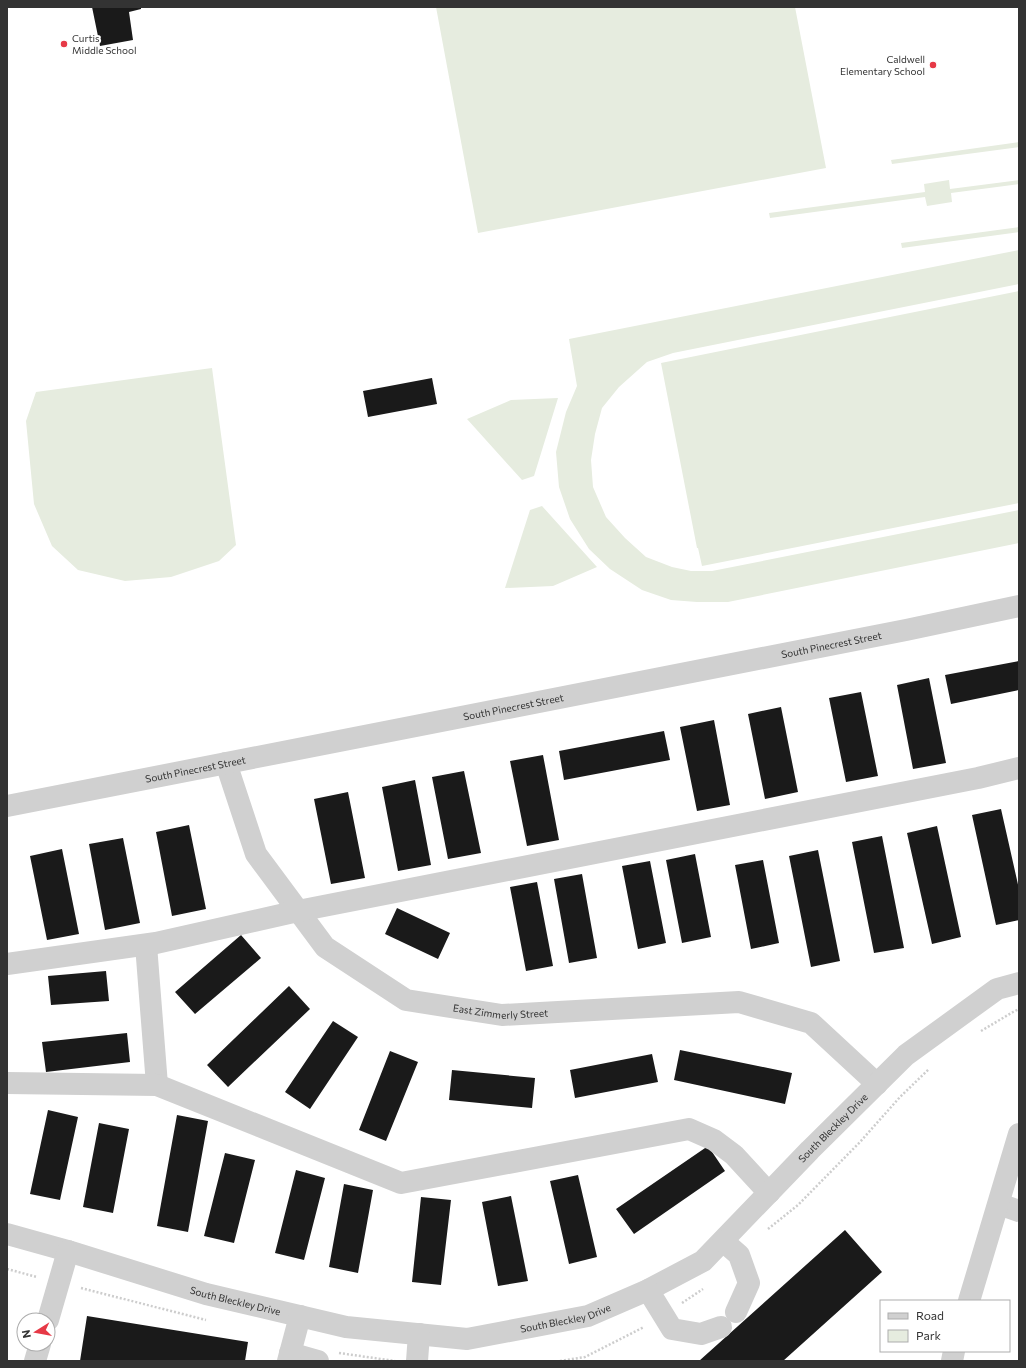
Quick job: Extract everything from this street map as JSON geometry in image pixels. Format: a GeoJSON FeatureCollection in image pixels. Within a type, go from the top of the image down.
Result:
{"type":"FeatureCollection","features":[{"type":"Feature","properties":{"kind":"street","name":"South Pinecrest Street"},"geometry":{"type":"LineString","coordinates":[[7,806],[906,630],[1019,606]]}},
{"type":"Feature","properties":{"kind":"street","name":"East Zimmerly Street"},"geometry":{"type":"LineString","coordinates":[[226,763],[256,854],[325,947],[406,1000],[502,1015],[739,1002],[812,1023],[877,1084]]}},
{"type":"Feature","properties":{"kind":"street"},"geometry":{"type":"LineString","coordinates":[[7,964],[146,945],[298,911],[978,778],[1019,768]]}},
{"type":"Feature","properties":{"kind":"street"},"geometry":{"type":"LineString","coordinates":[[146,945],[157,1085]]}},
{"type":"Feature","properties":{"kind":"street","name":"South Bleckley Drive"},"geometry":{"type":"LineString","coordinates":[[7,1234],[68,1251],[206,1294],[346,1327],[467,1339],[588,1316],[648,1290],[703,1261],[906,1055],[997,989],[1019,983]]}},
{"type":"Feature","properties":{"kind":"street"},"geometry":{"type":"LineString","coordinates":[[7,1083],[157,1085],[401,1183],[689,1129],[714,1140],[734,1155],[769,1193]]}},
{"type":"Feature","properties":{"kind":"street"},"geometry":{"type":"LineString","coordinates":[[969,1300],[1019,1134]]}},
{"type":"Feature","properties":{"kind":"street"},"geometry":{"type":"LineString","coordinates":[[998,1204],[1019,1211]]}},
{"type":"Feature","properties":{"kind":"street"},"geometry":{"type":"LineString","coordinates":[[648,1290],[672,1329],[702,1334],[729,1319],[749,1282],[739,1256],[723,1240]]}},
{"type":"Feature","properties":{"kind":"street"},"geometry":{"type":"LineString","coordinates":[[50,1312],[68,1251]]}},
{"type":"Feature","properties":{"kind":"street"},"geometry":{"type":"LineString","coordinates":[[300,1316],[289,1357],[318,1361]]}},
{"type":"Feature","properties":{"kind":"street"},"geometry":{"type":"LineString","coordinates":[[417,1361],[419,1334]]}},
{"type":"Feature","properties":{"kind":"green space"},"geometry":{"type":"Polygon","coordinates":[[[436,7],[795,7],[826,168],[478,233],[436,7]]]}},
{"type":"Feature","properties":{"kind":"green space"},"geometry":{"type":"Polygon","coordinates":[[[1019,142],[1019,147],[892,164],[891,160],[1019,142]]]}},
{"type":"Feature","properties":{"kind":"green space"},"geometry":{"type":"Polygon","coordinates":[[[949,180],[950,189],[1019,180],[1019,184],[951,193],[952,202],[927,206],[925,197],[770,218],[769,213],[925,192],[924,184],[949,180]]]}},
{"type":"Feature","properties":{"kind":"green space"},"geometry":{"type":"Polygon","coordinates":[[[1019,227],[1019,232],[902,248],[901,243],[1019,227]]]}},
{"type":"Feature","properties":{"kind":"green space"},"geometry":{"type":"Polygon","coordinates":[[[1019,250],[1019,284],[673,353],[647,362],[619,387],[602,408],[595,434],[591,460],[593,487],[606,517],[625,538],[646,557],[672,567],[691,571],[712,571],[1019,510],[1019,543],[728,602],[671,600],[642,590],[610,569],[589,549],[570,519],[559,487],[556,452],[566,412],[577,386],[569,339],[1019,250]]]}},
{"type":"Feature","properties":{"kind":"green space"},"geometry":{"type":"Polygon","coordinates":[[[1019,291],[1019,503],[702,566],[697,548],[661,363],[1019,291]]]}},
{"type":"Feature","properties":{"kind":"green space"},"geometry":{"type":"Polygon","coordinates":[[[212,368],[236,545],[219,561],[171,577],[125,581],[78,570],[52,546],[34,504],[26,421],[36,392],[212,368]]]}},
{"type":"Feature","properties":{"kind":"green space"},"geometry":{"type":"Polygon","coordinates":[[[558,398],[534,476],[522,480],[467,419],[511,400],[558,398]]]}},
{"type":"Feature","properties":{"kind":"green space"},"geometry":{"type":"Polygon","coordinates":[[[542,506],[597,567],[553,586],[505,588],[530,510],[542,506]]]}},
{"type":"Feature","properties":{"kind":"building","name":"Curtis Middle School"},"geometry":{"type":"Polygon","coordinates":[[[92,7],[141,7],[141,9],[129,12],[133,40],[100,46],[92,7]]]}},
{"type":"Feature","properties":{"kind":"building"},"geometry":{"type":"Polygon","coordinates":[[[432,378],[437,404],[368,417],[363,391],[432,378]]]}},
{"type":"Feature","properties":{"kind":"building"},"geometry":{"type":"Polygon","coordinates":[[[1019,661],[1019,690],[951,704],[945,675],[1019,661]]]}},
{"type":"Feature","properties":{"kind":"building"},"geometry":{"type":"Polygon","coordinates":[[[929,678],[946,763],[913,769],[897,685],[929,678]]]}},
{"type":"Feature","properties":{"kind":"building"},"geometry":{"type":"Polygon","coordinates":[[[861,692],[878,776],[846,782],[829,698],[861,692]]]}},
{"type":"Feature","properties":{"kind":"building"},"geometry":{"type":"Polygon","coordinates":[[[781,707],[798,792],[765,799],[748,714],[781,707]]]}},
{"type":"Feature","properties":{"kind":"building"},"geometry":{"type":"Polygon","coordinates":[[[714,720],[730,805],[697,811],[680,727],[714,720]]]}},
{"type":"Feature","properties":{"kind":"building"},"geometry":{"type":"Polygon","coordinates":[[[664,731],[670,760],[564,780],[559,751],[664,731]]]}},
{"type":"Feature","properties":{"kind":"building"},"geometry":{"type":"Polygon","coordinates":[[[543,755],[559,840],[527,846],[510,761],[543,755]]]}},
{"type":"Feature","properties":{"kind":"building"},"geometry":{"type":"Polygon","coordinates":[[[464,771],[481,853],[448,859],[432,777],[464,771]]]}},
{"type":"Feature","properties":{"kind":"building"},"geometry":{"type":"Polygon","coordinates":[[[415,780],[431,865],[398,871],[382,787],[415,780]]]}},
{"type":"Feature","properties":{"kind":"building"},"geometry":{"type":"Polygon","coordinates":[[[348,792],[365,878],[331,884],[314,799],[348,792]]]}},
{"type":"Feature","properties":{"kind":"building"},"geometry":{"type":"Polygon","coordinates":[[[1001,809],[1019,889],[1019,920],[996,925],[972,815],[1001,809]]]}},
{"type":"Feature","properties":{"kind":"building"},"geometry":{"type":"Polygon","coordinates":[[[189,825],[206,909],[172,916],[156,832],[189,825]]]}},
{"type":"Feature","properties":{"kind":"building"},"geometry":{"type":"Polygon","coordinates":[[[937,826],[961,937],[932,944],[907,833],[937,826]]]}},
{"type":"Feature","properties":{"kind":"building"},"geometry":{"type":"Polygon","coordinates":[[[882,836],[904,948],[874,953],[852,842],[882,836]]]}},
{"type":"Feature","properties":{"kind":"building"},"geometry":{"type":"Polygon","coordinates":[[[123,838],[140,923],[105,930],[89,844],[123,838]]]}},
{"type":"Feature","properties":{"kind":"building"},"geometry":{"type":"Polygon","coordinates":[[[62,849],[79,934],[47,940],[30,856],[62,849]]]}},
{"type":"Feature","properties":{"kind":"building"},"geometry":{"type":"Polygon","coordinates":[[[818,850],[840,961],[811,967],[789,856],[818,850]]]}},
{"type":"Feature","properties":{"kind":"building"},"geometry":{"type":"Polygon","coordinates":[[[695,854],[711,937],[682,943],[666,860],[695,854]]]}},
{"type":"Feature","properties":{"kind":"building"},"geometry":{"type":"Polygon","coordinates":[[[763,860],[779,943],[751,949],[735,865],[763,860]]]}},
{"type":"Feature","properties":{"kind":"building"},"geometry":{"type":"Polygon","coordinates":[[[650,861],[666,943],[638,949],[622,866],[650,861]]]}},
{"type":"Feature","properties":{"kind":"building"},"geometry":{"type":"Polygon","coordinates":[[[582,874],[597,958],[569,963],[554,879],[582,874]]]}},
{"type":"Feature","properties":{"kind":"building"},"geometry":{"type":"Polygon","coordinates":[[[537,882],[553,966],[526,971],[510,887],[537,882]]]}},
{"type":"Feature","properties":{"kind":"building"},"geometry":{"type":"Polygon","coordinates":[[[397,908],[450,933],[438,959],[385,934],[397,908]]]}},
{"type":"Feature","properties":{"kind":"building"},"geometry":{"type":"Polygon","coordinates":[[[241,935],[261,958],[195,1014],[175,992],[241,935]]]}},
{"type":"Feature","properties":{"kind":"building"},"geometry":{"type":"Polygon","coordinates":[[[106,971],[109,1001],[51,1005],[48,976],[106,971]]]}},
{"type":"Feature","properties":{"kind":"building"},"geometry":{"type":"Polygon","coordinates":[[[289,986],[310,1009],[228,1087],[207,1065],[289,986]]]}},
{"type":"Feature","properties":{"kind":"building"},"geometry":{"type":"Polygon","coordinates":[[[333,1021],[358,1037],[310,1109],[285,1092],[333,1021]]]}},
{"type":"Feature","properties":{"kind":"building"},"geometry":{"type":"Polygon","coordinates":[[[127,1033],[130,1062],[46,1072],[42,1042],[127,1033]]]}},
{"type":"Feature","properties":{"kind":"building"},"geometry":{"type":"Polygon","coordinates":[[[680,1050],[792,1073],[785,1104],[674,1080],[680,1050]]]}},
{"type":"Feature","properties":{"kind":"building"},"geometry":{"type":"Polygon","coordinates":[[[390,1051],[418,1062],[386,1141],[359,1130],[390,1051]]]}},
{"type":"Feature","properties":{"kind":"building"},"geometry":{"type":"Polygon","coordinates":[[[652,1054],[658,1082],[575,1098],[570,1070],[652,1054]]]}},
{"type":"Feature","properties":{"kind":"building"},"geometry":{"type":"Polygon","coordinates":[[[452,1070],[535,1078],[532,1108],[449,1100],[452,1070]]]}},
{"type":"Feature","properties":{"kind":"building"},"geometry":{"type":"Polygon","coordinates":[[[48,1110],[78,1117],[60,1200],[30,1194],[48,1110]]]}},
{"type":"Feature","properties":{"kind":"building"},"geometry":{"type":"Polygon","coordinates":[[[177,1115],[208,1121],[188,1232],[157,1226],[177,1115]]]}},
{"type":"Feature","properties":{"kind":"building"},"geometry":{"type":"Polygon","coordinates":[[[99,1123],[129,1129],[113,1213],[83,1207],[99,1123]]]}},
{"type":"Feature","properties":{"kind":"building"},"geometry":{"type":"Polygon","coordinates":[[[708,1146],[725,1171],[634,1234],[616,1209],[708,1146]]]}},
{"type":"Feature","properties":{"kind":"building"},"geometry":{"type":"Polygon","coordinates":[[[225,1153],[255,1160],[234,1243],[204,1236],[225,1153]]]}},
{"type":"Feature","properties":{"kind":"building"},"geometry":{"type":"Polygon","coordinates":[[[296,1170],[325,1178],[304,1260],[275,1253],[296,1170]]]}},
{"type":"Feature","properties":{"kind":"building"},"geometry":{"type":"Polygon","coordinates":[[[578,1175],[597,1257],[569,1264],[550,1181],[578,1175]]]}},
{"type":"Feature","properties":{"kind":"building"},"geometry":{"type":"Polygon","coordinates":[[[344,1184],[373,1190],[358,1273],[329,1267],[344,1184]]]}},
{"type":"Feature","properties":{"kind":"building"},"geometry":{"type":"Polygon","coordinates":[[[511,1196],[528,1281],[498,1286],[482,1202],[511,1196]]]}},
{"type":"Feature","properties":{"kind":"building"},"geometry":{"type":"Polygon","coordinates":[[[421,1197],[451,1200],[441,1285],[412,1282],[421,1197]]]}},
{"type":"Feature","properties":{"kind":"building"},"geometry":{"type":"Polygon","coordinates":[[[845,1230],[882,1272],[783,1361],[699,1361],[845,1230]]]}},
{"type":"Feature","properties":{"kind":"building"},"geometry":{"type":"Polygon","coordinates":[[[87,1316],[248,1342],[245,1361],[80,1361],[87,1316]]]}},
{"type":"Feature","properties":{"kind":"place","name":"Curtis Middle School"},"geometry":{"type":"Point","coordinates":[64,44]}},
{"type":"Feature","properties":{"kind":"place","name":"Caldwell Elementary School"},"geometry":{"type":"Point","coordinates":[933,65]}}]}
